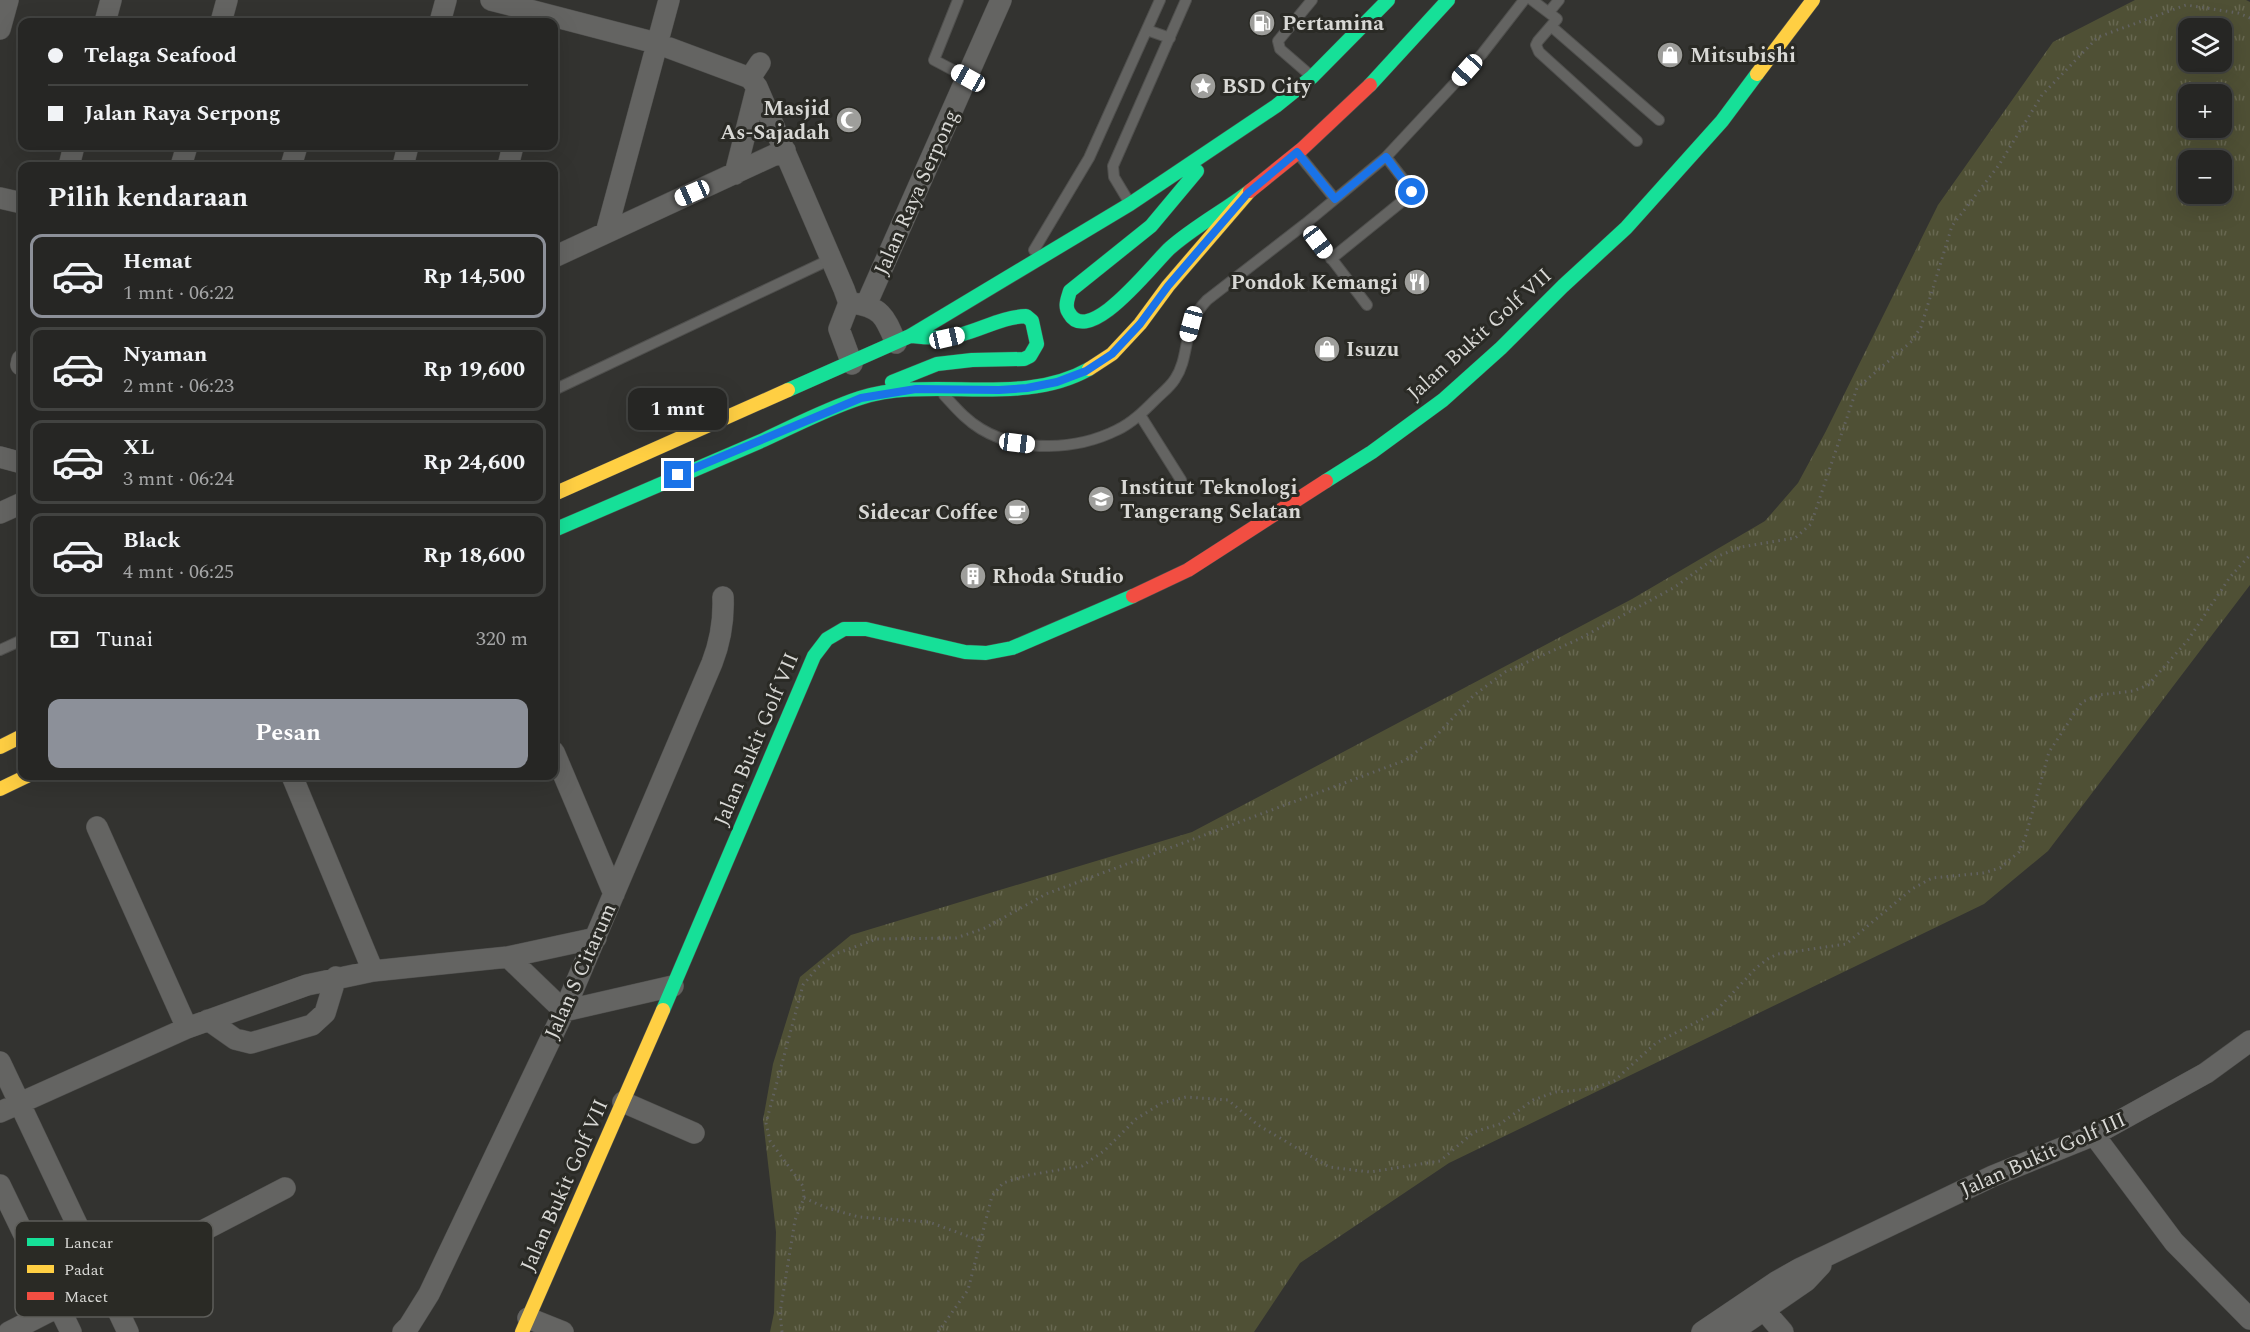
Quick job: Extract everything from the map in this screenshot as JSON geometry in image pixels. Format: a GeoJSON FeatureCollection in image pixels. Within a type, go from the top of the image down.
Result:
{"type":"FeatureCollection","features":[{"type":"Feature","properties":{"kind":"main road"},"geometry":{"type":"LineString","coordinates":[[558,492],[903,340],[1130,204],[1276,106],[1312,77],[1388,0]]}},
{"type":"Feature","properties":{"kind":"main road"},"geometry":{"type":"LineString","coordinates":[[1217,146],[1172,204],[1151,226],[1070,291],[1066,299],[1069,315],[1076,322],[1084,324],[1100,318],[1172,247],[1202,223],[1248,193],[1297,152],[1349,105],[1448,0]]}},
{"type":"Feature","properties":{"kind":"main road","name":"Jalan Bukit Golf VII"},"geometry":{"type":"LineString","coordinates":[[525,1325],[674,986],[814,656],[827,639],[844,629],[866,629],[965,652],[986,653],[1012,648],[1188,570],[1372,452],[1443,400],[1501,348],[1626,228],[1722,121],[1813,0]]}},
{"type":"Feature","properties":{"kind":"main road"},"geometry":{"type":"LineString","coordinates":[[861,398],[891,392],[938,388],[999,390],[1027,388],[1057,382],[1086,371],[1112,354],[1140,324],[1168,286],[1248,193]]}},
{"type":"Feature","properties":{"kind":"main road"},"geometry":{"type":"LineString","coordinates":[[558,528],[861,398],[909,374],[937,364],[972,360],[1024,359],[1035,351],[1037,344],[1032,321],[1026,316],[1008,318],[947,338],[903,340]]}},
{"type":"Feature","properties":{"kind":"main road"},"geometry":{"type":"LineString","coordinates":[[0,747],[18,738]]}},
{"type":"Feature","properties":{"kind":"main road"},"geometry":{"type":"LineString","coordinates":[[0,789],[19,780]]}},
{"type":"Feature","properties":{"kind":"street"},"geometry":{"type":"LineString","coordinates":[[0,29],[8,0]]}},
{"type":"Feature","properties":{"kind":"street"},"geometry":{"type":"LineString","coordinates":[[106,18],[111,0]]}},
{"type":"Feature","properties":{"kind":"street"},"geometry":{"type":"LineString","coordinates":[[222,18],[227,0]]}},
{"type":"Feature","properties":{"kind":"street"},"geometry":{"type":"LineString","coordinates":[[441,18],[446,0]]}},
{"type":"Feature","properties":{"kind":"street"},"geometry":{"type":"LineString","coordinates":[[491,0],[656,43],[755,76],[852,308],[879,310],[903,340]]}},
{"type":"Feature","properties":{"kind":"street"},"geometry":{"type":"LineString","coordinates":[[606,233],[669,0]]}},
{"type":"Feature","properties":{"kind":"street","name":"Jalan Raya Serpong"},"geometry":{"type":"LineString","coordinates":[[852,364],[839,329],[894,239],[1001,0]]}},
{"type":"Feature","properties":{"kind":"street"},"geometry":{"type":"LineString","coordinates":[[735,174],[755,76]]}},
{"type":"Feature","properties":{"kind":"street"},"geometry":{"type":"LineString","coordinates":[[558,255],[785,150]]}},
{"type":"Feature","properties":{"kind":"street"},"geometry":{"type":"LineString","coordinates":[[0,198],[18,202]]}},
{"type":"Feature","properties":{"kind":"street"},"geometry":{"type":"LineString","coordinates":[[0,457],[18,462]]}},
{"type":"Feature","properties":{"kind":"street"},"geometry":{"type":"LineString","coordinates":[[0,513],[18,505]]}},
{"type":"Feature","properties":{"kind":"street","name":"Jalan S Citarum"},"geometry":{"type":"LineString","coordinates":[[403,1332],[429,1294],[564,1011],[596,938],[712,663],[720,641],[724,619],[723,597]]}},
{"type":"Feature","properties":{"kind":"street"},"geometry":{"type":"LineString","coordinates":[[558,761],[615,894]]}},
{"type":"Feature","properties":{"kind":"street"},"geometry":{"type":"LineString","coordinates":[[294,780],[373,971]]}},
{"type":"Feature","properties":{"kind":"street"},"geometry":{"type":"LineString","coordinates":[[97,826],[187,1028]]}},
{"type":"Feature","properties":{"kind":"street"},"geometry":{"type":"LineString","coordinates":[[0,1112],[187,1028],[307,985],[336,977],[373,971],[508,957],[596,938]]}},
{"type":"Feature","properties":{"kind":"street"},"geometry":{"type":"LineString","coordinates":[[508,957],[564,1011],[674,986]]}},
{"type":"Feature","properties":{"kind":"street"},"geometry":{"type":"LineString","coordinates":[[208,1020],[235,1039],[251,1043],[312,1025],[325,1013],[336,977]]}},
{"type":"Feature","properties":{"kind":"street","name":"Jalan Bukit Golf III"},"geometry":{"type":"LineString","coordinates":[[1702,1332],[1776,1282],[1993,1176],[2094,1135],[2206,1072],[2250,1041]]}},
{"type":"Feature","properties":{"kind":"street"},"geometry":{"type":"LineString","coordinates":[[0,1062],[75,1221]]}},
{"type":"Feature","properties":{"kind":"street"},"geometry":{"type":"LineString","coordinates":[[623,1102],[694,1133]]}},
{"type":"Feature","properties":{"kind":"street"},"geometry":{"type":"LineString","coordinates":[[2094,1135],[2174,1242],[2250,1319]]}},
{"type":"Feature","properties":{"kind":"street"},"geometry":{"type":"LineString","coordinates":[[0,1185],[17,1221]]}},
{"type":"Feature","properties":{"kind":"street"},"geometry":{"type":"LineString","coordinates":[[213,1225],[285,1188]]}},
{"type":"Feature","properties":{"kind":"street","name":"Jalan Bukit Golf III"},"geometry":{"type":"LineString","coordinates":[[1732,1332],[1806,1281],[1830,1256]]}},
{"type":"Feature","properties":{"kind":"street"},"geometry":{"type":"LineString","coordinates":[[1764,1310],[1783,1332]]}},
{"type":"Feature","properties":{"kind":"street"},"geometry":{"type":"LineString","coordinates":[[9,1332],[38,1317]]}},
{"type":"Feature","properties":{"kind":"street"},"geometry":{"type":"LineString","coordinates":[[63,1317],[71,1332]]}},
{"type":"Feature","properties":{"kind":"street"},"geometry":{"type":"LineString","coordinates":[[121,1317],[128,1332]]}},
{"type":"Feature","properties":{"kind":"street"},"geometry":{"type":"LineString","coordinates":[[525,1325],[563,1332]]}},
{"type":"Feature","properties":{"kind":"lane"},"geometry":{"type":"LineString","coordinates":[[958,0],[934,60],[968,78]]}},
{"type":"Feature","properties":{"kind":"lane"},"geometry":{"type":"LineString","coordinates":[[1021,270],[1089,158],[1160,0]]}},
{"type":"Feature","properties":{"kind":"lane"},"geometry":{"type":"LineString","coordinates":[[1130,204],[1114,177],[1113,166],[1186,0]]}},
{"type":"Feature","properties":{"kind":"lane"},"geometry":{"type":"LineString","coordinates":[[1312,0],[1278,41],[1280,49],[1312,77]]}},
{"type":"Feature","properties":{"kind":"lane"},"geometry":{"type":"LineString","coordinates":[[938,388],[963,416],[981,430],[1017,443],[1037,446],[1075,444],[1118,430],[1140,415],[1175,379],[1197,310],[1386,157],[1482,54],[1524,0]]}},
{"type":"Feature","properties":{"kind":"lane"},"geometry":{"type":"LineString","coordinates":[[1532,0],[1557,19],[1538,41],[1536,45],[1539,52],[1637,141]]}},
{"type":"Feature","properties":{"kind":"lane"},"geometry":{"type":"LineString","coordinates":[[1549,12],[1559,0]]}},
{"type":"Feature","properties":{"kind":"lane"},"geometry":{"type":"LineString","coordinates":[[1552,27],[1659,120]]}},
{"type":"Feature","properties":{"kind":"lane"},"geometry":{"type":"LineString","coordinates":[[1147,30],[1170,38]]}},
{"type":"Feature","properties":{"kind":"lane"},"geometry":{"type":"LineString","coordinates":[[1297,152],[1335,199]]}},
{"type":"Feature","properties":{"kind":"lane"},"geometry":{"type":"LineString","coordinates":[[1332,259],[1410,195],[1410,188],[1386,157]]}},
{"type":"Feature","properties":{"kind":"lane"},"geometry":{"type":"LineString","coordinates":[[1305,224],[1367,305]]}},
{"type":"Feature","properties":{"kind":"lane"},"geometry":{"type":"LineString","coordinates":[[558,388],[831,259]]}},
{"type":"Feature","properties":{"kind":"lane"},"geometry":{"type":"LineString","coordinates":[[1140,415],[1181,480]]}},
{"type":"Feature","properties":{"kind":"lane"},"geometry":{"type":"LineString","coordinates":[[0,650],[18,642]]}},
{"type":"Feature","properties":{"kind":"path"},"geometry":{"type":"LineString","coordinates":[[782,1332],[780,1312],[795,1220],[804,1198],[803,1186],[770,1141],[766,1123],[803,985],[817,968],[835,954],[877,939],[956,938],[985,928],[1046,894],[1406,760],[1436,735],[1473,696],[1505,672],[1579,639],[1675,587],[1716,557],[1741,547],[1795,538],[1811,524],[1857,388],[1912,341],[1921,327],[1952,226],[1999,165],[2042,95],[2098,37],[2186,5],[2238,13],[2250,18]]}},
{"type":"Feature","properties":{"kind":"path"},"geometry":{"type":"LineString","coordinates":[[938,1332],[968,1290],[992,1196],[1003,1183],[1029,1175],[1082,1166],[1104,1151],[1136,1119],[1162,1103],[1186,1097],[1228,1100],[1258,1125],[1329,1167],[1370,1172],[1440,1161],[1474,1132],[1500,1124],[1533,1100],[1556,1092],[1590,1089],[1614,1081],[1656,1043],[1714,1013],[1768,958],[1778,954],[1846,944],[1912,889],[1932,878],[1983,873],[2000,868],[2019,852],[2026,835],[2049,752],[2082,702],[2099,695],[2133,691],[2148,685],[2188,640],[2230,577],[2250,555]]}},
{"type":"Feature","properties":{"kind":"path"},"geometry":{"type":"LineString","coordinates":[[804,1198],[827,1208],[859,1217],[929,1222],[981,1241]]}},
{"type":"Feature","properties":{"kind":"green space"},"geometry":{"type":"Polygon","coordinates":[[[2135,0],[2246,0],[2250,2],[2250,585],[2048,851],[1984,904],[1449,1163],[1300,1263],[1254,1332],[770,1332],[774,1313],[776,1232],[763,1120],[773,1064],[800,977],[851,935],[1192,832],[1632,599],[1765,521],[1798,483],[1938,205],[2053,42],[2135,0]]]}},
{"type":"Feature","properties":{"kind":"traffic: fast"},"geometry":{"type":"LineString","coordinates":[[788,390],[910,336],[1130,204],[1276,106],[1312,77],[1388,0]]}},
{"type":"Feature","properties":{"kind":"traffic: fast"},"geometry":{"type":"LineString","coordinates":[[1370,85],[1448,0]]}},
{"type":"Feature","properties":{"kind":"traffic: fast"},"geometry":{"type":"LineString","coordinates":[[1326,481],[1372,452],[1443,400],[1501,348],[1626,228],[1722,121],[1757,74]]}},
{"type":"Feature","properties":{"kind":"traffic: fast"},"geometry":{"type":"LineString","coordinates":[[1197,171],[1151,226],[1070,291],[1067,308],[1078,321],[1091,320],[1106,312],[1137,284],[1170,248],[1250,191]]}},
{"type":"Feature","properties":{"kind":"traffic: fast"},"geometry":{"type":"LineString","coordinates":[[892,382],[937,364],[972,360],[1024,359],[1030,356],[1037,344],[1032,321],[1026,316],[1002,321],[957,336],[938,338],[912,336]]}},
{"type":"Feature","properties":{"kind":"traffic: fast"},"geometry":{"type":"LineString","coordinates":[[558,528],[860,398],[917,389],[1034,387],[1062,380],[1089,369]]}},
{"type":"Feature","properties":{"kind":"traffic: fast"},"geometry":{"type":"LineString","coordinates":[[663,1010],[814,656],[827,639],[844,629],[866,629],[965,652],[986,653],[1012,648],[1133,596]]}},
{"type":"Feature","properties":{"kind":"traffic: slow"},"geometry":{"type":"LineString","coordinates":[[1757,74],[1813,0]]}},
{"type":"Feature","properties":{"kind":"traffic: slow"},"geometry":{"type":"LineString","coordinates":[[1089,369],[1112,354],[1140,324],[1168,286],[1248,193]]}},
{"type":"Feature","properties":{"kind":"traffic: slow"},"geometry":{"type":"LineString","coordinates":[[558,492],[788,390]]}},
{"type":"Feature","properties":{"kind":"traffic: slow"},"geometry":{"type":"LineString","coordinates":[[0,747],[18,738]]}},
{"type":"Feature","properties":{"kind":"traffic: slow"},"geometry":{"type":"LineString","coordinates":[[0,789],[19,780]]}},
{"type":"Feature","properties":{"kind":"traffic: slow"},"geometry":{"type":"LineString","coordinates":[[522,1332],[663,1010]]}},
{"type":"Feature","properties":{"kind":"traffic: jam"},"geometry":{"type":"LineString","coordinates":[[1250,191],[1302,149],[1370,85]]}},
{"type":"Feature","properties":{"kind":"traffic: jam"},"geometry":{"type":"LineString","coordinates":[[1133,596],[1188,570],[1326,481]]}},
{"type":"Feature","properties":{"kind":"place","name":"Pertamina"},"geometry":{"type":"Point","coordinates":[1262,23]}},
{"type":"Feature","properties":{"kind":"place","name":"Mitsubishi"},"geometry":{"type":"Point","coordinates":[1670,55]}},
{"type":"Feature","properties":{"kind":"place","name":"BSD City"},"geometry":{"type":"Point","coordinates":[1203,86]}},
{"type":"Feature","properties":{"kind":"place","name":"Masjid As-Sajadah"},"geometry":{"type":"Point","coordinates":[849,120]}},
{"type":"Feature","properties":{"kind":"place","name":"Pondok Kemangi"},"geometry":{"type":"Point","coordinates":[1417,282]}},
{"type":"Feature","properties":{"kind":"place","name":"Isuzu"},"geometry":{"type":"Point","coordinates":[1327,349]}},
{"type":"Feature","properties":{"kind":"place","name":"Institut Teknologi Tangerang Selatan"},"geometry":{"type":"Point","coordinates":[1101,499]}},
{"type":"Feature","properties":{"kind":"place","name":"Sidecar Coffee"},"geometry":{"type":"Point","coordinates":[1017,512]}},
{"type":"Feature","properties":{"kind":"place","name":"Rhoda Studio"},"geometry":{"type":"Point","coordinates":[973,576]}},
{"type":"Feature","properties":{"kind":"route"},"geometry":{"type":"LineString","coordinates":[[678,475],[861,398],[916,389],[1027,388],[1057,382],[1086,371],[1112,354],[1140,324],[1168,286],[1248,193],[1297,152],[1335,199],[1386,157],[1412,192]]}}]}
